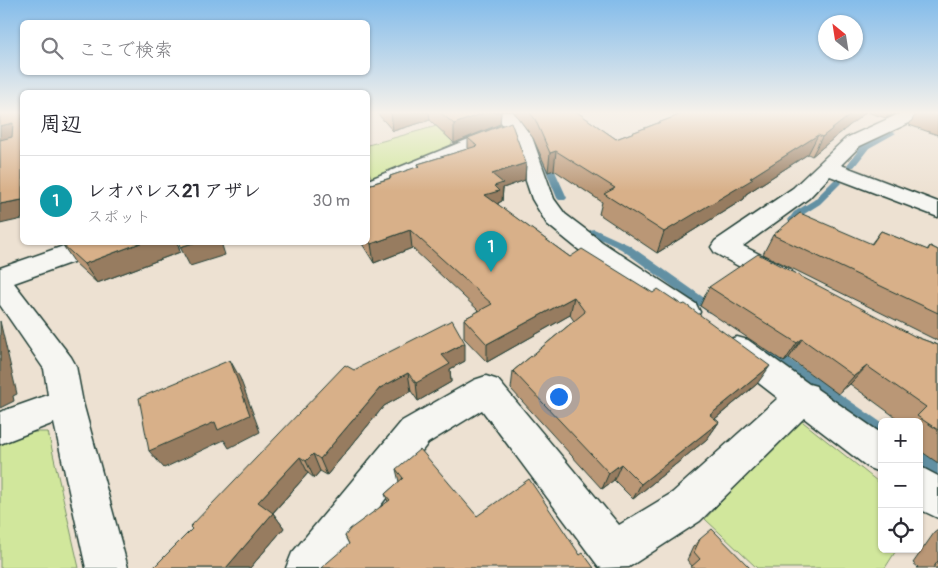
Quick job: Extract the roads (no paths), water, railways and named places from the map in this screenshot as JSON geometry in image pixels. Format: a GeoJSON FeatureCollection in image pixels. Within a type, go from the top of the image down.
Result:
{"type":"FeatureCollection","features":[{"type":"Feature","properties":{"kind":"street"},"geometry":{"type":"LineString","coordinates":[[370,187],[471,139]]}},
{"type":"Feature","properties":{"kind":"street"},"geometry":{"type":"LineString","coordinates":[[523,139],[544,199],[556,219],[593,248],[642,280],[804,396],[878,453]]}},
{"type":"Feature","properties":{"kind":"street"},"geometry":{"type":"LineString","coordinates":[[800,287],[724,247],[801,193],[853,142],[861,139]]}},
{"type":"Feature","properties":{"kind":"street"},"geometry":{"type":"LineString","coordinates":[[827,166],[938,210]]}},
{"type":"Feature","properties":{"kind":"street"},"geometry":{"type":"LineString","coordinates":[[0,278],[94,245]]}},
{"type":"Feature","properties":{"kind":"street"},"geometry":{"type":"LineString","coordinates":[[0,284],[60,366],[66,403],[108,568]]}},
{"type":"Feature","properties":{"kind":"street"},"geometry":{"type":"LineString","coordinates":[[307,568],[415,432],[486,390],[614,552],[686,507],[804,396]]}},
{"type":"Feature","properties":{"kind":"street"},"geometry":{"type":"LineString","coordinates":[[0,428],[66,403]]}},
{"type":"Feature","properties":{"kind":"street"},"geometry":{"type":"LineString","coordinates":[[923,488],[938,499]]}},
{"type":"Feature","properties":{"kind":"waterway"},"geometry":{"type":"LineString","coordinates":[[851,165],[866,146],[881,139]]}},
{"type":"Feature","properties":{"kind":"waterway"},"geometry":{"type":"LineString","coordinates":[[545,158],[562,198]]}},
{"type":"Feature","properties":{"kind":"waterway"},"geometry":{"type":"LineString","coordinates":[[804,228],[796,225],[793,220],[797,214],[817,202],[837,182]]}},
{"type":"Feature","properties":{"kind":"waterway"},"geometry":{"type":"LineString","coordinates":[[594,232],[625,247],[713,310]]}},
{"type":"Feature","properties":{"kind":"waterway"},"geometry":{"type":"LineString","coordinates":[[773,353],[878,428]]}},
{"type":"Feature","properties":{"kind":"waterway"},"geometry":{"type":"LineString","coordinates":[[923,461],[938,471]]}},
{"type":"Feature","properties":{"kind":"place","name":"レオパレス21 アザレ"},"geometry":{"type":"Point","coordinates":[491,272]}}]}
